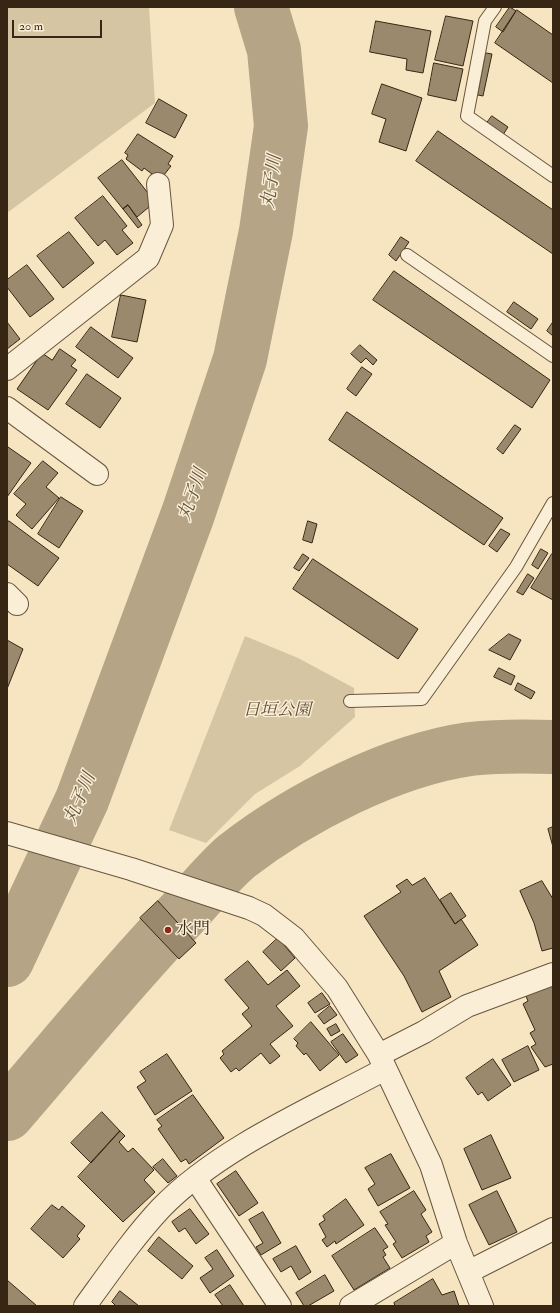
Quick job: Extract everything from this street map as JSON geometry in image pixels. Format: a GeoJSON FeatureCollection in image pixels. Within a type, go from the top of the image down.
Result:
{"type":"FeatureCollection","features":[{"type":"Feature","properties":{"kind":"street"},"geometry":{"type":"LineString","coordinates":[[7,369],[148,258],[162,225],[158,184]]}},
{"type":"Feature","properties":{"kind":"street"},"geometry":{"type":"LineString","coordinates":[[7,408],[97,474]]}},
{"type":"Feature","properties":{"kind":"street"},"geometry":{"type":"LineString","coordinates":[[7,833],[120,866],[227,901],[264,915],[294,938],[337,988],[382,1062],[431,1165],[456,1243],[482,1306]]}},
{"type":"Feature","properties":{"kind":"street"},"geometry":{"type":"LineString","coordinates":[[84,1306],[138,1234],[162,1207],[195,1178],[245,1144],[382,1062],[424,1032],[467,1006],[553,974]]}},
{"type":"Feature","properties":{"kind":"street"},"geometry":{"type":"LineString","coordinates":[[195,1178],[280,1306]]}},
{"type":"Feature","properties":{"kind":"street"},"geometry":{"type":"LineString","coordinates":[[468,1272],[553,1229]]}},
{"type":"Feature","properties":{"kind":"street"},"geometry":{"type":"LineString","coordinates":[[351,1306],[456,1243]]}},
{"type":"Feature","properties":{"kind":"lane"},"geometry":{"type":"LineString","coordinates":[[495,7],[485,21],[467,116],[553,176]]}},
{"type":"Feature","properties":{"kind":"lane"},"geometry":{"type":"LineString","coordinates":[[407,255],[553,356]]}},
{"type":"Feature","properties":{"kind":"lane"},"geometry":{"type":"LineString","coordinates":[[350,701],[422,699],[516,567],[553,503]]}},
{"type":"Feature","properties":{"kind":"green space"},"geometry":{"type":"Polygon","coordinates":[[[7,7],[149,7],[155,103],[7,213],[7,7]]]}},
{"type":"Feature","properties":{"kind":"green space","name":"日垣公園"},"geometry":{"type":"Polygon","coordinates":[[[245,636],[298,658],[354,688],[355,717],[300,766],[255,794],[206,843],[169,830],[245,636]]]}},
{"type":"Feature","properties":{"kind":"building"},"geometry":{"type":"Polygon","coordinates":[[[510,7],[516,11],[503,32],[496,27],[510,7]]]}},
{"type":"Feature","properties":{"kind":"building"},"geometry":{"type":"Polygon","coordinates":[[[517,10],[553,35],[553,83],[495,43],[517,10]]]}},
{"type":"Feature","properties":{"kind":"building"},"geometry":{"type":"Polygon","coordinates":[[[446,16],[473,21],[463,66],[435,60],[446,16]]]}},
{"type":"Feature","properties":{"kind":"building"},"geometry":{"type":"Polygon","coordinates":[[[376,21],[431,31],[423,73],[406,70],[407,59],[370,52],[376,21]]]}},
{"type":"Feature","properties":{"kind":"building"},"geometry":{"type":"Polygon","coordinates":[[[486,53],[492,54],[483,96],[478,95],[486,53]]]}},
{"type":"Feature","properties":{"kind":"building"},"geometry":{"type":"Polygon","coordinates":[[[434,63],[463,69],[456,101],[428,95],[434,63]]]}},
{"type":"Feature","properties":{"kind":"building"},"geometry":{"type":"Polygon","coordinates":[[[382,84],[422,98],[406,151],[379,142],[386,119],[372,114],[382,84]]]}},
{"type":"Feature","properties":{"kind":"building"},"geometry":{"type":"Polygon","coordinates":[[[159,99],[187,115],[175,138],[146,123],[159,99]]]}},
{"type":"Feature","properties":{"kind":"building"},"geometry":{"type":"Polygon","coordinates":[[[492,116],[508,127],[501,138],[484,127],[492,116]]]}},
{"type":"Feature","properties":{"kind":"building"},"geometry":{"type":"Polygon","coordinates":[[[438,131],[553,210],[553,254],[416,161],[438,131]]]}},
{"type":"Feature","properties":{"kind":"building"},"geometry":{"type":"Polygon","coordinates":[[[138,134],[173,156],[168,164],[171,166],[160,180],[144,168],[142,171],[126,159],[128,155],[125,153],[138,134]]]}},
{"type":"Feature","properties":{"kind":"building"},"geometry":{"type":"Polygon","coordinates":[[[122,160],[155,202],[137,217],[128,205],[123,209],[98,178],[122,160]]]}},
{"type":"Feature","properties":{"kind":"building"},"geometry":{"type":"Polygon","coordinates":[[[103,196],[127,226],[122,230],[133,243],[117,255],[105,240],[98,246],[75,218],[103,196]]]}},
{"type":"Feature","properties":{"kind":"building"},"geometry":{"type":"Polygon","coordinates":[[[128,205],[142,225],[138,228],[123,209],[128,205]]]}},
{"type":"Feature","properties":{"kind":"building"},"geometry":{"type":"Polygon","coordinates":[[[69,232],[94,263],[63,288],[37,256],[69,232]]]}},
{"type":"Feature","properties":{"kind":"building"},"geometry":{"type":"Polygon","coordinates":[[[401,237],[409,242],[396,261],[389,255],[401,237]]]}},
{"type":"Feature","properties":{"kind":"building"},"geometry":{"type":"Polygon","coordinates":[[[27,265],[54,299],[30,317],[7,287],[7,280],[27,265]]]}},
{"type":"Feature","properties":{"kind":"building"},"geometry":{"type":"Polygon","coordinates":[[[394,271],[550,380],[532,408],[373,300],[394,271]]]}},
{"type":"Feature","properties":{"kind":"building"},"geometry":{"type":"Polygon","coordinates":[[[121,295],[146,300],[137,342],[112,337],[121,295]]]}},
{"type":"Feature","properties":{"kind":"building"},"geometry":{"type":"Polygon","coordinates":[[[514,302],[538,319],[531,329],[507,312],[514,302]]]}},
{"type":"Feature","properties":{"kind":"building"},"geometry":{"type":"Polygon","coordinates":[[[7,322],[20,339],[7,349],[7,322]]]}},
{"type":"Feature","properties":{"kind":"building"},"geometry":{"type":"Polygon","coordinates":[[[553,322],[553,336],[547,331],[553,322]]]}},
{"type":"Feature","properties":{"kind":"building"},"geometry":{"type":"Polygon","coordinates":[[[91,327],[133,358],[118,378],[76,347],[91,327]]]}},
{"type":"Feature","properties":{"kind":"building"},"geometry":{"type":"Polygon","coordinates":[[[360,345],[377,360],[373,365],[366,358],[361,363],[351,354],[360,345]]]}},
{"type":"Feature","properties":{"kind":"building"},"geometry":{"type":"Polygon","coordinates":[[[60,349],[76,360],[71,366],[77,370],[48,410],[17,389],[42,353],[52,360],[60,349]]]}},
{"type":"Feature","properties":{"kind":"building"},"geometry":{"type":"Polygon","coordinates":[[[362,367],[372,374],[356,396],[347,389],[362,367]]]}},
{"type":"Feature","properties":{"kind":"building"},"geometry":{"type":"Polygon","coordinates":[[[87,374],[121,398],[100,428],[66,404],[87,374]]]}},
{"type":"Feature","properties":{"kind":"building"},"geometry":{"type":"Polygon","coordinates":[[[347,412],[503,518],[484,545],[329,440],[347,412]]]}},
{"type":"Feature","properties":{"kind":"building"},"geometry":{"type":"Polygon","coordinates":[[[515,425],[521,429],[503,454],[497,449],[515,425]]]}},
{"type":"Feature","properties":{"kind":"building"},"geometry":{"type":"Polygon","coordinates":[[[8,447],[31,463],[7,497],[7,449],[8,447]]]}},
{"type":"Feature","properties":{"kind":"building"},"geometry":{"type":"Polygon","coordinates":[[[43,461],[58,473],[46,487],[59,498],[32,529],[16,515],[26,504],[14,494],[43,461]]]}},
{"type":"Feature","properties":{"kind":"building"},"geometry":{"type":"Polygon","coordinates":[[[61,497],[83,511],[59,548],[38,534],[61,497]]]}},
{"type":"Feature","properties":{"kind":"building"},"geometry":{"type":"Polygon","coordinates":[[[9,521],[59,558],[38,586],[7,564],[7,524],[9,521]]]}},
{"type":"Feature","properties":{"kind":"building"},"geometry":{"type":"Polygon","coordinates":[[[308,521],[317,524],[312,543],[303,540],[308,521]]]}},
{"type":"Feature","properties":{"kind":"building"},"geometry":{"type":"Polygon","coordinates":[[[501,529],[510,534],[497,552],[489,546],[501,529]]]}},
{"type":"Feature","properties":{"kind":"building"},"geometry":{"type":"Polygon","coordinates":[[[541,549],[548,553],[538,569],[532,565],[541,549]]]}},
{"type":"Feature","properties":{"kind":"building"},"geometry":{"type":"Polygon","coordinates":[[[303,554],[309,558],[299,571],[294,568],[303,554]]]}},
{"type":"Feature","properties":{"kind":"building"},"geometry":{"type":"Polygon","coordinates":[[[552,554],[553,555],[553,600],[531,588],[552,554]]]}},
{"type":"Feature","properties":{"kind":"building"},"geometry":{"type":"Polygon","coordinates":[[[313,559],[418,629],[398,659],[293,589],[313,559]]]}},
{"type":"Feature","properties":{"kind":"building"},"geometry":{"type":"Polygon","coordinates":[[[528,574],[534,578],[523,595],[517,592],[528,574]]]}},
{"type":"Feature","properties":{"kind":"building"},"geometry":{"type":"Polygon","coordinates":[[[509,634],[521,640],[510,660],[489,650],[509,634]]]}},
{"type":"Feature","properties":{"kind":"building"},"geometry":{"type":"Polygon","coordinates":[[[7,640],[23,649],[7,689],[7,640]]]}},
{"type":"Feature","properties":{"kind":"building"},"geometry":{"type":"Polygon","coordinates":[[[499,668],[515,676],[511,685],[494,677],[499,668]]]}},
{"type":"Feature","properties":{"kind":"building"},"geometry":{"type":"Polygon","coordinates":[[[518,683],[535,692],[531,699],[515,690],[518,683]]]}},
{"type":"Feature","properties":{"kind":"building"},"geometry":{"type":"Polygon","coordinates":[[[553,827],[553,847],[548,829],[553,827]]]}},
{"type":"Feature","properties":{"kind":"building"},"geometry":{"type":"Polygon","coordinates":[[[425,878],[455,924],[461,919],[478,945],[439,971],[451,997],[422,1012],[404,976],[364,916],[401,892],[396,886],[407,879],[412,885],[425,878]]]}},
{"type":"Feature","properties":{"kind":"building"},"geometry":{"type":"Polygon","coordinates":[[[542,881],[553,899],[553,948],[542,951],[534,923],[520,891],[542,881]]]}},
{"type":"Feature","properties":{"kind":"building"},"geometry":{"type":"Polygon","coordinates":[[[451,893],[466,916],[455,924],[440,900],[451,893]]]}},
{"type":"Feature","properties":{"kind":"building","name":"水門"},"geometry":{"type":"Polygon","coordinates":[[[158,901],[196,943],[179,959],[140,918],[158,901]]]}},
{"type":"Feature","properties":{"kind":"building"},"geometry":{"type":"Polygon","coordinates":[[[278,938],[295,958],[281,971],[263,952],[278,938]]]}},
{"type":"Feature","properties":{"kind":"building"},"geometry":{"type":"Polygon","coordinates":[[[248,961],[268,985],[287,970],[300,986],[276,1006],[293,1026],[270,1044],[280,1056],[270,1064],[261,1053],[239,1071],[236,1068],[231,1072],[220,1058],[224,1054],[222,1051],[252,1026],[242,1014],[249,1008],[225,980],[248,961]]]}},
{"type":"Feature","properties":{"kind":"building"},"geometry":{"type":"Polygon","coordinates":[[[553,979],[553,1064],[545,1067],[531,1047],[536,1044],[530,1033],[535,1030],[523,1004],[528,1001],[524,991],[553,979]]]}},
{"type":"Feature","properties":{"kind":"building"},"geometry":{"type":"Polygon","coordinates":[[[322,993],[330,1004],[315,1013],[308,1003],[322,993]]]}},
{"type":"Feature","properties":{"kind":"building"},"geometry":{"type":"Polygon","coordinates":[[[330,1006],[337,1015],[324,1024],[318,1016],[330,1006]]]}},
{"type":"Feature","properties":{"kind":"building"},"geometry":{"type":"Polygon","coordinates":[[[311,1022],[339,1055],[320,1071],[306,1053],[304,1055],[296,1046],[298,1043],[294,1039],[311,1022]]]}},
{"type":"Feature","properties":{"kind":"building"},"geometry":{"type":"Polygon","coordinates":[[[336,1024],[340,1031],[331,1036],[327,1029],[336,1024]]]}},
{"type":"Feature","properties":{"kind":"building"},"geometry":{"type":"Polygon","coordinates":[[[343,1034],[358,1055],[346,1063],[331,1042],[343,1034]]]}},
{"type":"Feature","properties":{"kind":"building"},"geometry":{"type":"Polygon","coordinates":[[[528,1046],[539,1070],[514,1082],[502,1060],[528,1046]]]}},
{"type":"Feature","properties":{"kind":"building"},"geometry":{"type":"Polygon","coordinates":[[[167,1054],[192,1091],[155,1115],[137,1087],[146,1081],[140,1072],[167,1054]]]}},
{"type":"Feature","properties":{"kind":"building"},"geometry":{"type":"Polygon","coordinates":[[[493,1059],[511,1085],[488,1101],[482,1092],[478,1095],[466,1078],[493,1059]]]}},
{"type":"Feature","properties":{"kind":"building"},"geometry":{"type":"Polygon","coordinates":[[[193,1095],[224,1138],[189,1164],[186,1159],[181,1162],[158,1129],[162,1126],[157,1120],[193,1095]]]}},
{"type":"Feature","properties":{"kind":"building"},"geometry":{"type":"Polygon","coordinates":[[[102,1112],[120,1131],[91,1163],[71,1143],[102,1112]]]}},
{"type":"Feature","properties":{"kind":"building"},"geometry":{"type":"Polygon","coordinates":[[[120,1131],[125,1136],[119,1142],[128,1152],[133,1148],[154,1170],[144,1180],[155,1192],[123,1222],[78,1177],[120,1131]]]}},
{"type":"Feature","properties":{"kind":"building"},"geometry":{"type":"Polygon","coordinates":[[[491,1135],[511,1178],[482,1190],[464,1149],[491,1135]]]}},
{"type":"Feature","properties":{"kind":"building"},"geometry":{"type":"Polygon","coordinates":[[[391,1154],[410,1188],[378,1206],[368,1189],[375,1184],[365,1168],[391,1154]]]}},
{"type":"Feature","properties":{"kind":"building"},"geometry":{"type":"Polygon","coordinates":[[[163,1159],[177,1176],[168,1183],[153,1167],[163,1159]]]}},
{"type":"Feature","properties":{"kind":"building"},"geometry":{"type":"Polygon","coordinates":[[[236,1171],[258,1203],[239,1216],[217,1184],[236,1171]]]}},
{"type":"Feature","properties":{"kind":"building"},"geometry":{"type":"Polygon","coordinates":[[[414,1191],[426,1210],[421,1214],[432,1232],[426,1236],[429,1242],[402,1258],[393,1244],[396,1242],[385,1225],[388,1224],[380,1212],[414,1191]]]}},
{"type":"Feature","properties":{"kind":"building"},"geometry":{"type":"Polygon","coordinates":[[[497,1191],[517,1232],[489,1245],[469,1205],[497,1191]]]}},
{"type":"Feature","properties":{"kind":"building"},"geometry":{"type":"Polygon","coordinates":[[[346,1199],[364,1225],[336,1244],[335,1241],[327,1247],[322,1240],[326,1237],[319,1224],[325,1220],[323,1216],[346,1199]]]}},
{"type":"Feature","properties":{"kind":"building"},"geometry":{"type":"Polygon","coordinates":[[[52,1205],[59,1210],[62,1206],[85,1226],[77,1236],[80,1239],[63,1258],[31,1229],[52,1205]]]}},
{"type":"Feature","properties":{"kind":"building"},"geometry":{"type":"Polygon","coordinates":[[[190,1209],[209,1234],[196,1244],[185,1228],[179,1232],[172,1222],[190,1209]]]}},
{"type":"Feature","properties":{"kind":"building"},"geometry":{"type":"Polygon","coordinates":[[[263,1212],[281,1243],[261,1255],[256,1247],[263,1243],[249,1220],[263,1212]]]}},
{"type":"Feature","properties":{"kind":"building"},"geometry":{"type":"Polygon","coordinates":[[[375,1228],[388,1247],[383,1250],[386,1255],[383,1257],[390,1268],[354,1290],[332,1256],[375,1228]]]}},
{"type":"Feature","properties":{"kind":"building"},"geometry":{"type":"Polygon","coordinates":[[[159,1237],[193,1266],[182,1279],[148,1251],[159,1237]]]}},
{"type":"Feature","properties":{"kind":"building"},"geometry":{"type":"Polygon","coordinates":[[[296,1246],[311,1272],[299,1280],[291,1266],[281,1272],[273,1259],[296,1246]]]}},
{"type":"Feature","properties":{"kind":"building"},"geometry":{"type":"Polygon","coordinates":[[[217,1250],[234,1276],[210,1293],[200,1278],[213,1269],[205,1258],[217,1250]]]}},
{"type":"Feature","properties":{"kind":"building"},"geometry":{"type":"Polygon","coordinates":[[[325,1275],[334,1291],[308,1306],[304,1306],[296,1293],[325,1275]]]}},
{"type":"Feature","properties":{"kind":"building"},"geometry":{"type":"Polygon","coordinates":[[[433,1279],[442,1295],[454,1291],[459,1306],[395,1306],[394,1303],[433,1279]]]}},
{"type":"Feature","properties":{"kind":"building"},"geometry":{"type":"Polygon","coordinates":[[[7,1280],[37,1306],[7,1306],[7,1280]]]}},
{"type":"Feature","properties":{"kind":"building"},"geometry":{"type":"Polygon","coordinates":[[[230,1285],[244,1306],[223,1306],[215,1295],[230,1285]]]}},
{"type":"Feature","properties":{"kind":"building"},"geometry":{"type":"Polygon","coordinates":[[[120,1291],[139,1306],[116,1306],[112,1302],[120,1291]]]}},
{"type":"Feature","properties":{"kind":"waterway","name":"丸子川"},"geometry":{"type":"LineString","coordinates":[[7,960],[82,800],[188,514],[240,359],[266,231],[281,126],[274,50],[261,7]]}},
{"type":"Feature","properties":{"kind":"waterway"},"geometry":{"type":"LineString","coordinates":[[7,1114],[159,938],[230,862],[262,838],[317,804],[378,775],[409,764],[440,755],[470,749],[512,746],[553,747]]}},
{"type":"Feature","properties":{"kind":"place","name":"水門"},"geometry":{"type":"Point","coordinates":[168,930]}}]}
